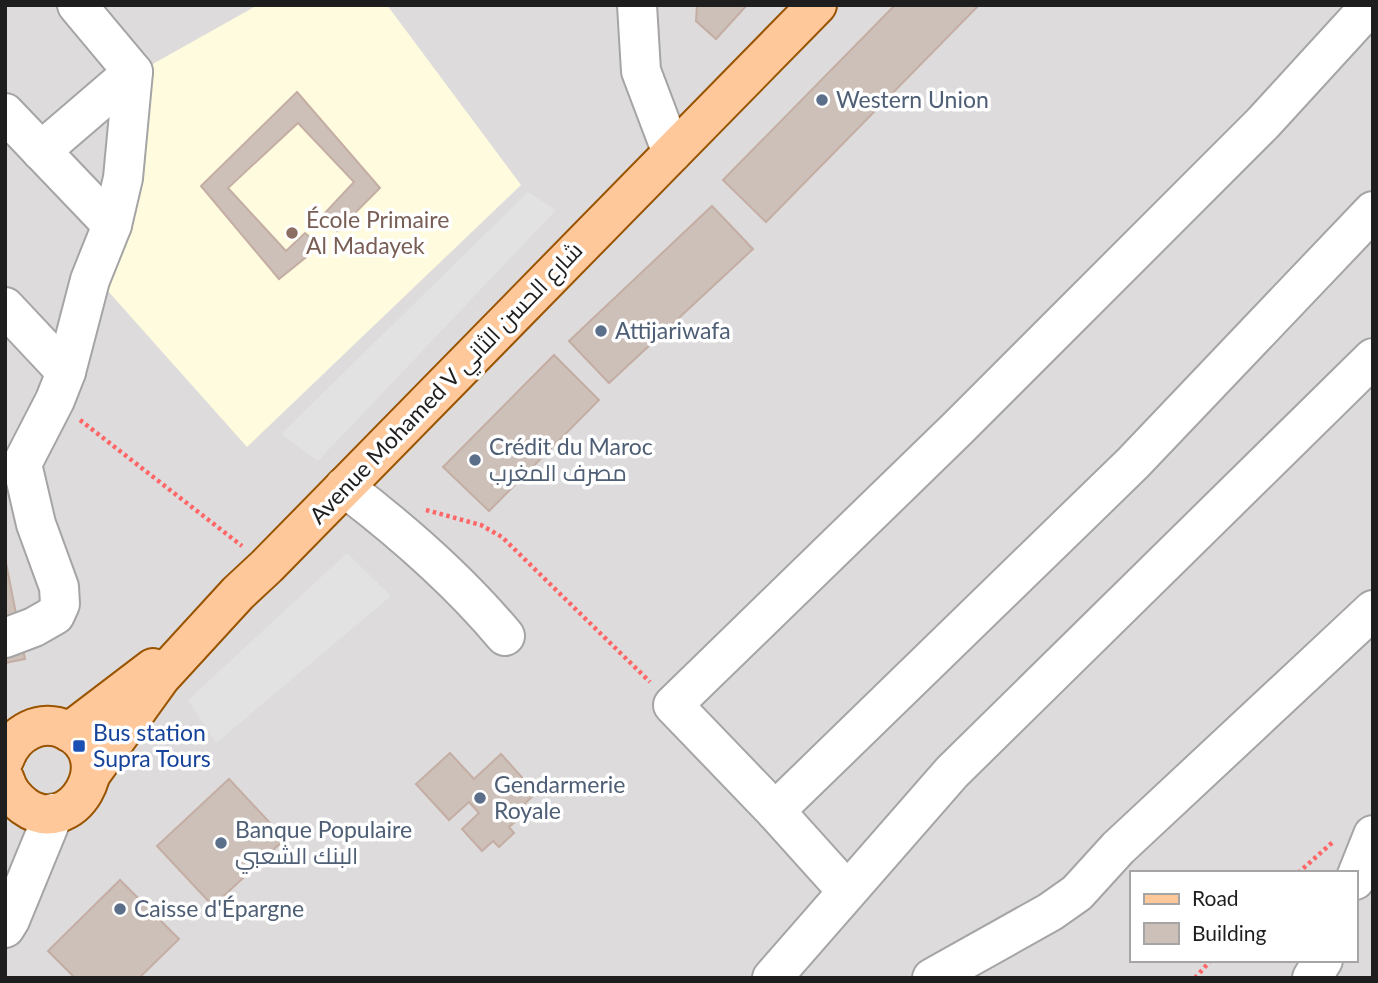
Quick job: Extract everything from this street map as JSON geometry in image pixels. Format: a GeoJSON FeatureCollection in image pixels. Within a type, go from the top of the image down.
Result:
{"type":"FeatureCollection","features":[{"type":"Feature","properties":{"kind":"main road","name":"Avenue Mohamed V شارع الحسن الثاني"},"geometry":{"type":"LineString","coordinates":[[23,802],[68,808],[79,800],[87,788],[91,774],[161,677],[208,626],[817,5]]}},
{"type":"Feature","properties":{"kind":"main road"},"geometry":{"type":"LineString","coordinates":[[69,732],[208,626]]}},
{"type":"Feature","properties":{"kind":"main road"},"geometry":{"type":"LineString","coordinates":[[5,757],[15,740],[31,729],[50,726],[69,732],[86,750],[91,774]]}},
{"type":"Feature","properties":{"kind":"street"},"geometry":{"type":"LineString","coordinates":[[5,638],[34,627],[55,615],[60,604],[59,587],[14,460],[61,386],[90,280],[112,225],[123,178],[133,72],[77,5]]}},
{"type":"Feature","properties":{"kind":"street"},"geometry":{"type":"LineString","coordinates":[[638,5],[641,71],[672,153]]}},
{"type":"Feature","properties":{"kind":"street"},"geometry":{"type":"LineString","coordinates":[[847,891],[673,705],[958,428],[1263,123],[1371,5]]}},
{"type":"Feature","properties":{"kind":"street"},"geometry":{"type":"LineString","coordinates":[[41,151],[133,72]]}},
{"type":"Feature","properties":{"kind":"street"},"geometry":{"type":"LineString","coordinates":[[5,113],[112,225]]}},
{"type":"Feature","properties":{"kind":"street"},"geometry":{"type":"LineString","coordinates":[[775,811],[1133,463],[1373,211]]}},
{"type":"Feature","properties":{"kind":"street"},"geometry":{"type":"LineString","coordinates":[[5,307],[61,386]]}},
{"type":"Feature","properties":{"kind":"street"},"geometry":{"type":"LineString","coordinates":[[772,978],[953,772],[1373,358]]}},
{"type":"Feature","properties":{"kind":"street"},"geometry":{"type":"LineString","coordinates":[[344,487],[399,530],[483,610],[505,636]]}},
{"type":"Feature","properties":{"kind":"street"},"geometry":{"type":"LineString","coordinates":[[932,978],[1050,912],[1077,893],[1118,848],[1369,620]]}},
{"type":"Feature","properties":{"kind":"street"},"geometry":{"type":"LineString","coordinates":[[5,928],[23,802]]}},
{"type":"Feature","properties":{"kind":"street"},"geometry":{"type":"LineString","coordinates":[[1357,875],[1373,835]]}},
{"type":"Feature","properties":{"kind":"street"},"geometry":{"type":"LineString","coordinates":[[1312,978],[1321,962]]}},
{"type":"Feature","properties":{"kind":"path"},"geometry":{"type":"LineString","coordinates":[[61,386],[267,566]]}},
{"type":"Feature","properties":{"kind":"path"},"geometry":{"type":"LineString","coordinates":[[422,509],[481,525],[502,537],[673,705]]}},
{"type":"Feature","properties":{"kind":"path"},"geometry":{"type":"LineString","coordinates":[[1195,978],[1209,962]]}},
{"type":"Feature","properties":{"kind":"shaded area"},"geometry":{"type":"Polygon","coordinates":[[[5,5],[1373,5],[1373,978],[5,978],[5,5]]]}},
{"type":"Feature","properties":{"kind":"shaded area","name":"École Primaire Al Madayek"},"geometry":{"type":"Polygon","coordinates":[[[258,5],[387,5],[521,185],[247,447],[99,281],[142,70],[258,5]]]}},
{"type":"Feature","properties":{"kind":"shaded area"},"geometry":{"type":"Polygon","coordinates":[[[528,192],[556,210],[318,461],[281,434],[528,192]]]}},
{"type":"Feature","properties":{"kind":"shaded area"},"geometry":{"type":"Polygon","coordinates":[[[347,553],[391,596],[216,743],[188,700],[347,553]]]}},
{"type":"Feature","properties":{"kind":"building"},"geometry":{"type":"Polygon","coordinates":[[[697,5],[747,5],[716,39],[696,21],[697,5]]]}},
{"type":"Feature","properties":{"kind":"building"},"geometry":{"type":"Polygon","coordinates":[[[895,5],[979,5],[766,222],[723,180],[895,5]]]}},
{"type":"Feature","properties":{"kind":"building"},"geometry":{"type":"Polygon","coordinates":[[[297,92],[380,188],[337,231],[323,215],[354,182],[298,123],[228,188],[286,251],[305,233],[320,246],[279,279],[201,186],[297,92]]]}},
{"type":"Feature","properties":{"kind":"building"},"geometry":{"type":"Polygon","coordinates":[[[712,206],[753,249],[609,383],[569,341],[712,206]]]}},
{"type":"Feature","properties":{"kind":"building"},"geometry":{"type":"Polygon","coordinates":[[[554,355],[599,400],[489,511],[443,467],[554,355]]]}},
{"type":"Feature","properties":{"kind":"building"},"geometry":{"type":"Polygon","coordinates":[[[5,558],[25,659],[5,663],[5,558]]]}},
{"type":"Feature","properties":{"kind":"building","name":"Gendarmerie Royale"},"geometry":{"type":"Polygon","coordinates":[[[450,753],[474,779],[501,754],[536,793],[516,812],[521,817],[509,827],[514,833],[499,847],[493,841],[482,851],[462,829],[479,813],[469,802],[449,820],[416,784],[450,753]]]}},
{"type":"Feature","properties":{"kind":"building","name":"Banque Populaire البنك الشعبي"},"geometry":{"type":"Polygon","coordinates":[[[229,779],[285,839],[213,906],[157,846],[229,779]]]}},
{"type":"Feature","properties":{"kind":"building","name":"Caisse d'Épargne"},"geometry":{"type":"Polygon","coordinates":[[[120,880],[179,939],[139,978],[75,978],[48,951],[120,880]]]}},
{"type":"Feature","properties":{"kind":"place","name":"Western Union"},"geometry":{"type":"Point","coordinates":[822,100]}},
{"type":"Feature","properties":{"kind":"place","name":"École Primaire Al Madayek"},"geometry":{"type":"Point","coordinates":[292,233]}},
{"type":"Feature","properties":{"kind":"place","name":"Attijariwafa"},"geometry":{"type":"Point","coordinates":[601,331]}},
{"type":"Feature","properties":{"kind":"place","name":"Crédit du Maroc مصرف المغرب"},"geometry":{"type":"Point","coordinates":[475,460]}},
{"type":"Feature","properties":{"kind":"place","name":"Bus station Supra Tours"},"geometry":{"type":"Point","coordinates":[79,746]}},
{"type":"Feature","properties":{"kind":"place","name":"Gendarmerie Royale"},"geometry":{"type":"Point","coordinates":[480,798]}},
{"type":"Feature","properties":{"kind":"place","name":"Banque Populaire البنك الشعبي"},"geometry":{"type":"Point","coordinates":[221,843]}},
{"type":"Feature","properties":{"kind":"place","name":"Caisse d'Épargne"},"geometry":{"type":"Point","coordinates":[120,909]}}]}
